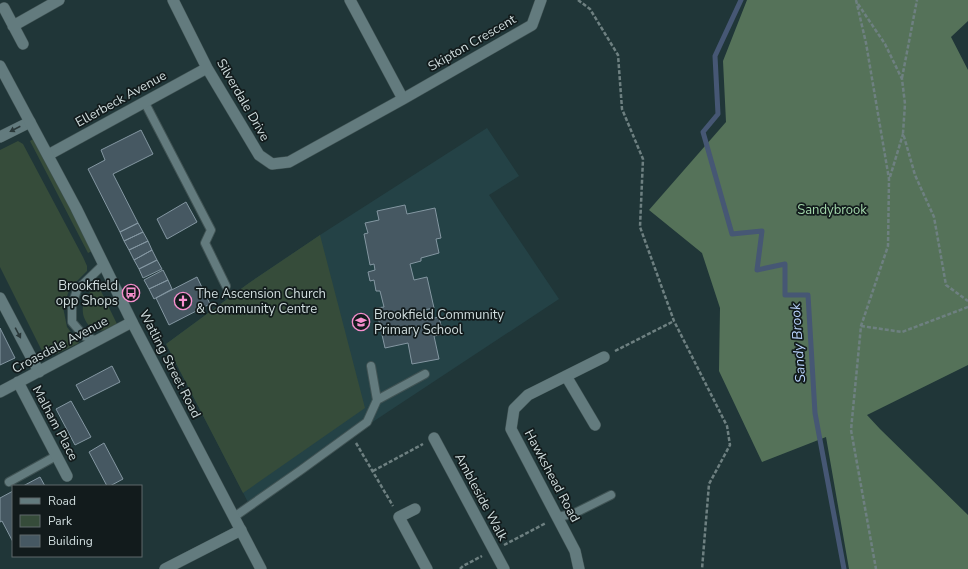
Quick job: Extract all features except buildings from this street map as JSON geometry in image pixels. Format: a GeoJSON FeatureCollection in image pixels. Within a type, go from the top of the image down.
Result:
{"type":"FeatureCollection","features":[{"type":"Feature","properties":{"kind":"street"},"geometry":{"type":"LineString","coordinates":[[13,26],[59,0]]}},
{"type":"Feature","properties":{"kind":"street","name":"Silverdale Drive"},"geometry":{"type":"LineString","coordinates":[[172,0],[207,68],[259,155],[272,164],[289,162],[403,99]]}},
{"type":"Feature","properties":{"kind":"street"},"geometry":{"type":"LineString","coordinates":[[350,0],[403,99]]}},
{"type":"Feature","properties":{"kind":"street","name":"Skipton Crescent"},"geometry":{"type":"LineString","coordinates":[[403,99],[532,25],[541,0]]}},
{"type":"Feature","properties":{"kind":"street"},"geometry":{"type":"LineString","coordinates":[[4,8],[23,44]]}},
{"type":"Feature","properties":{"kind":"street","name":"Watling Street Road"},"geometry":{"type":"LineString","coordinates":[[0,66],[48,155],[132,322],[261,569]]}},
{"type":"Feature","properties":{"kind":"street","name":"Ellerbeck Avenue"},"geometry":{"type":"LineString","coordinates":[[48,155],[207,68]]}},
{"type":"Feature","properties":{"kind":"street"},"geometry":{"type":"LineString","coordinates":[[0,137],[30,122]]}},
{"type":"Feature","properties":{"kind":"street"},"geometry":{"type":"LineString","coordinates":[[0,298],[39,372]]}},
{"type":"Feature","properties":{"kind":"street","name":"Croasdale Avenue"},"geometry":{"type":"LineString","coordinates":[[0,392],[132,322]]}},
{"type":"Feature","properties":{"kind":"street","name":"Hawkshead Road"},"geometry":{"type":"LineString","coordinates":[[579,569],[575,551],[511,428],[514,409],[528,396],[604,357]]}},
{"type":"Feature","properties":{"kind":"street"},"geometry":{"type":"LineString","coordinates":[[566,376],[595,425]]}},
{"type":"Feature","properties":{"kind":"street","name":"Malham Place"},"geometry":{"type":"LineString","coordinates":[[18,382],[67,476]]}},
{"type":"Feature","properties":{"kind":"street","name":"Ambleside Walk"},"geometry":{"type":"LineString","coordinates":[[434,438],[504,569]]}},
{"type":"Feature","properties":{"kind":"street"},"geometry":{"type":"LineString","coordinates":[[415,509],[399,517],[427,569]]}},
{"type":"Feature","properties":{"kind":"street"},"geometry":{"type":"LineString","coordinates":[[165,569],[240,530]]}},
{"type":"Feature","properties":{"kind":"lane"},"geometry":{"type":"LineString","coordinates":[[144,103],[211,230],[205,243],[226,286]]}},
{"type":"Feature","properties":{"kind":"lane"},"geometry":{"type":"LineString","coordinates":[[97,341],[84,336],[72,322],[72,305],[77,290],[104,264]]}},
{"type":"Feature","properties":{"kind":"lane"},"geometry":{"type":"LineString","coordinates":[[234,517],[367,422],[377,400],[371,366]]}},
{"type":"Feature","properties":{"kind":"lane"},"geometry":{"type":"LineString","coordinates":[[377,400],[425,374]]}},
{"type":"Feature","properties":{"kind":"lane"},"geometry":{"type":"LineString","coordinates":[[9,482],[56,456]]}},
{"type":"Feature","properties":{"kind":"lane"},"geometry":{"type":"LineString","coordinates":[[557,517],[573,514],[611,495]]}},
{"type":"Feature","properties":{"kind":"path"},"geometry":{"type":"LineString","coordinates":[[578,0],[590,9],[618,55],[622,109],[643,159],[640,227],[674,321],[728,426],[730,445],[709,484],[702,569]]}},
{"type":"Feature","properties":{"kind":"path"},"geometry":{"type":"LineString","coordinates":[[889,179],[903,133],[905,104],[902,78],[917,0]]}},
{"type":"Feature","properties":{"kind":"path"},"geometry":{"type":"LineString","coordinates":[[856,1],[885,44],[902,78]]}},
{"type":"Feature","properties":{"kind":"path"},"geometry":{"type":"LineString","coordinates":[[856,1],[866,43],[889,179],[888,246],[861,326],[851,430],[876,569]]}},
{"type":"Feature","properties":{"kind":"path"},"geometry":{"type":"LineString","coordinates":[[903,133],[915,175],[934,217],[946,285],[968,301]]}},
{"type":"Feature","properties":{"kind":"path"},"geometry":{"type":"LineString","coordinates":[[861,326],[902,332],[968,307]]}},
{"type":"Feature","properties":{"kind":"path"},"geometry":{"type":"LineString","coordinates":[[604,357],[674,321]]}},
{"type":"Feature","properties":{"kind":"path"},"geometry":{"type":"LineString","coordinates":[[373,471],[434,438]]}},
{"type":"Feature","properties":{"kind":"path"},"geometry":{"type":"LineString","coordinates":[[355,442],[399,517]]}},
{"type":"Feature","properties":{"kind":"path"},"geometry":{"type":"LineString","coordinates":[[460,569],[463,566],[557,517]]}},
{"type":"Feature","properties":{"kind":"shaded area","name":"Brookfield Community Primary School"},"geometry":{"type":"Polygon","coordinates":[[[487,128],[519,176],[489,195],[559,299],[368,425],[251,508],[166,344],[249,283],[320,235],[487,128]]]}},
{"type":"Feature","properties":{"kind":"green space","name":"Sandybrook"},"geometry":{"type":"Polygon","coordinates":[[[747,0],[968,0],[968,21],[951,37],[968,70],[968,365],[867,415],[968,515],[968,569],[849,569],[826,437],[762,462],[719,371],[720,308],[702,253],[649,210],[726,122],[723,61],[747,0]]]}},
{"type":"Feature","properties":{"kind":"green space"},"geometry":{"type":"Polygon","coordinates":[[[35,138],[92,251],[88,253],[30,141],[35,138]]]}},
{"type":"Feature","properties":{"kind":"green space"},"geometry":{"type":"Polygon","coordinates":[[[18,141],[23,144],[87,266],[87,271],[70,288],[63,307],[67,327],[79,343],[56,354],[44,355],[0,267],[0,150],[18,141]]]}},
{"type":"Feature","properties":{"kind":"green space"},"geometry":{"type":"Polygon","coordinates":[[[320,235],[365,408],[243,493],[166,344],[249,283],[320,235]]]}},
{"type":"Feature","properties":{"kind":"green space"},"geometry":{"type":"Polygon","coordinates":[[[97,283],[117,324],[106,330],[100,331],[90,327],[84,318],[83,313],[84,302],[88,294],[97,283]]]}},
{"type":"Feature","properties":{"kind":"waterway","name":"Sandy Brook"},"geometry":{"type":"LineString","coordinates":[[741,0],[715,56],[718,114],[703,132],[732,234],[762,231],[757,270],[785,264],[785,295],[808,295],[815,413],[844,569]]}},
{"type":"Feature","properties":{"kind":"place","name":"Brookfield opp Shops"},"geometry":{"type":"Point","coordinates":[131,293]}},
{"type":"Feature","properties":{"kind":"place","name":"The Ascension Church & Community Centre"},"geometry":{"type":"Point","coordinates":[183,301]}},
{"type":"Feature","properties":{"kind":"place","name":"Brookfield Community Primary School"},"geometry":{"type":"Point","coordinates":[361,322]}}]}
